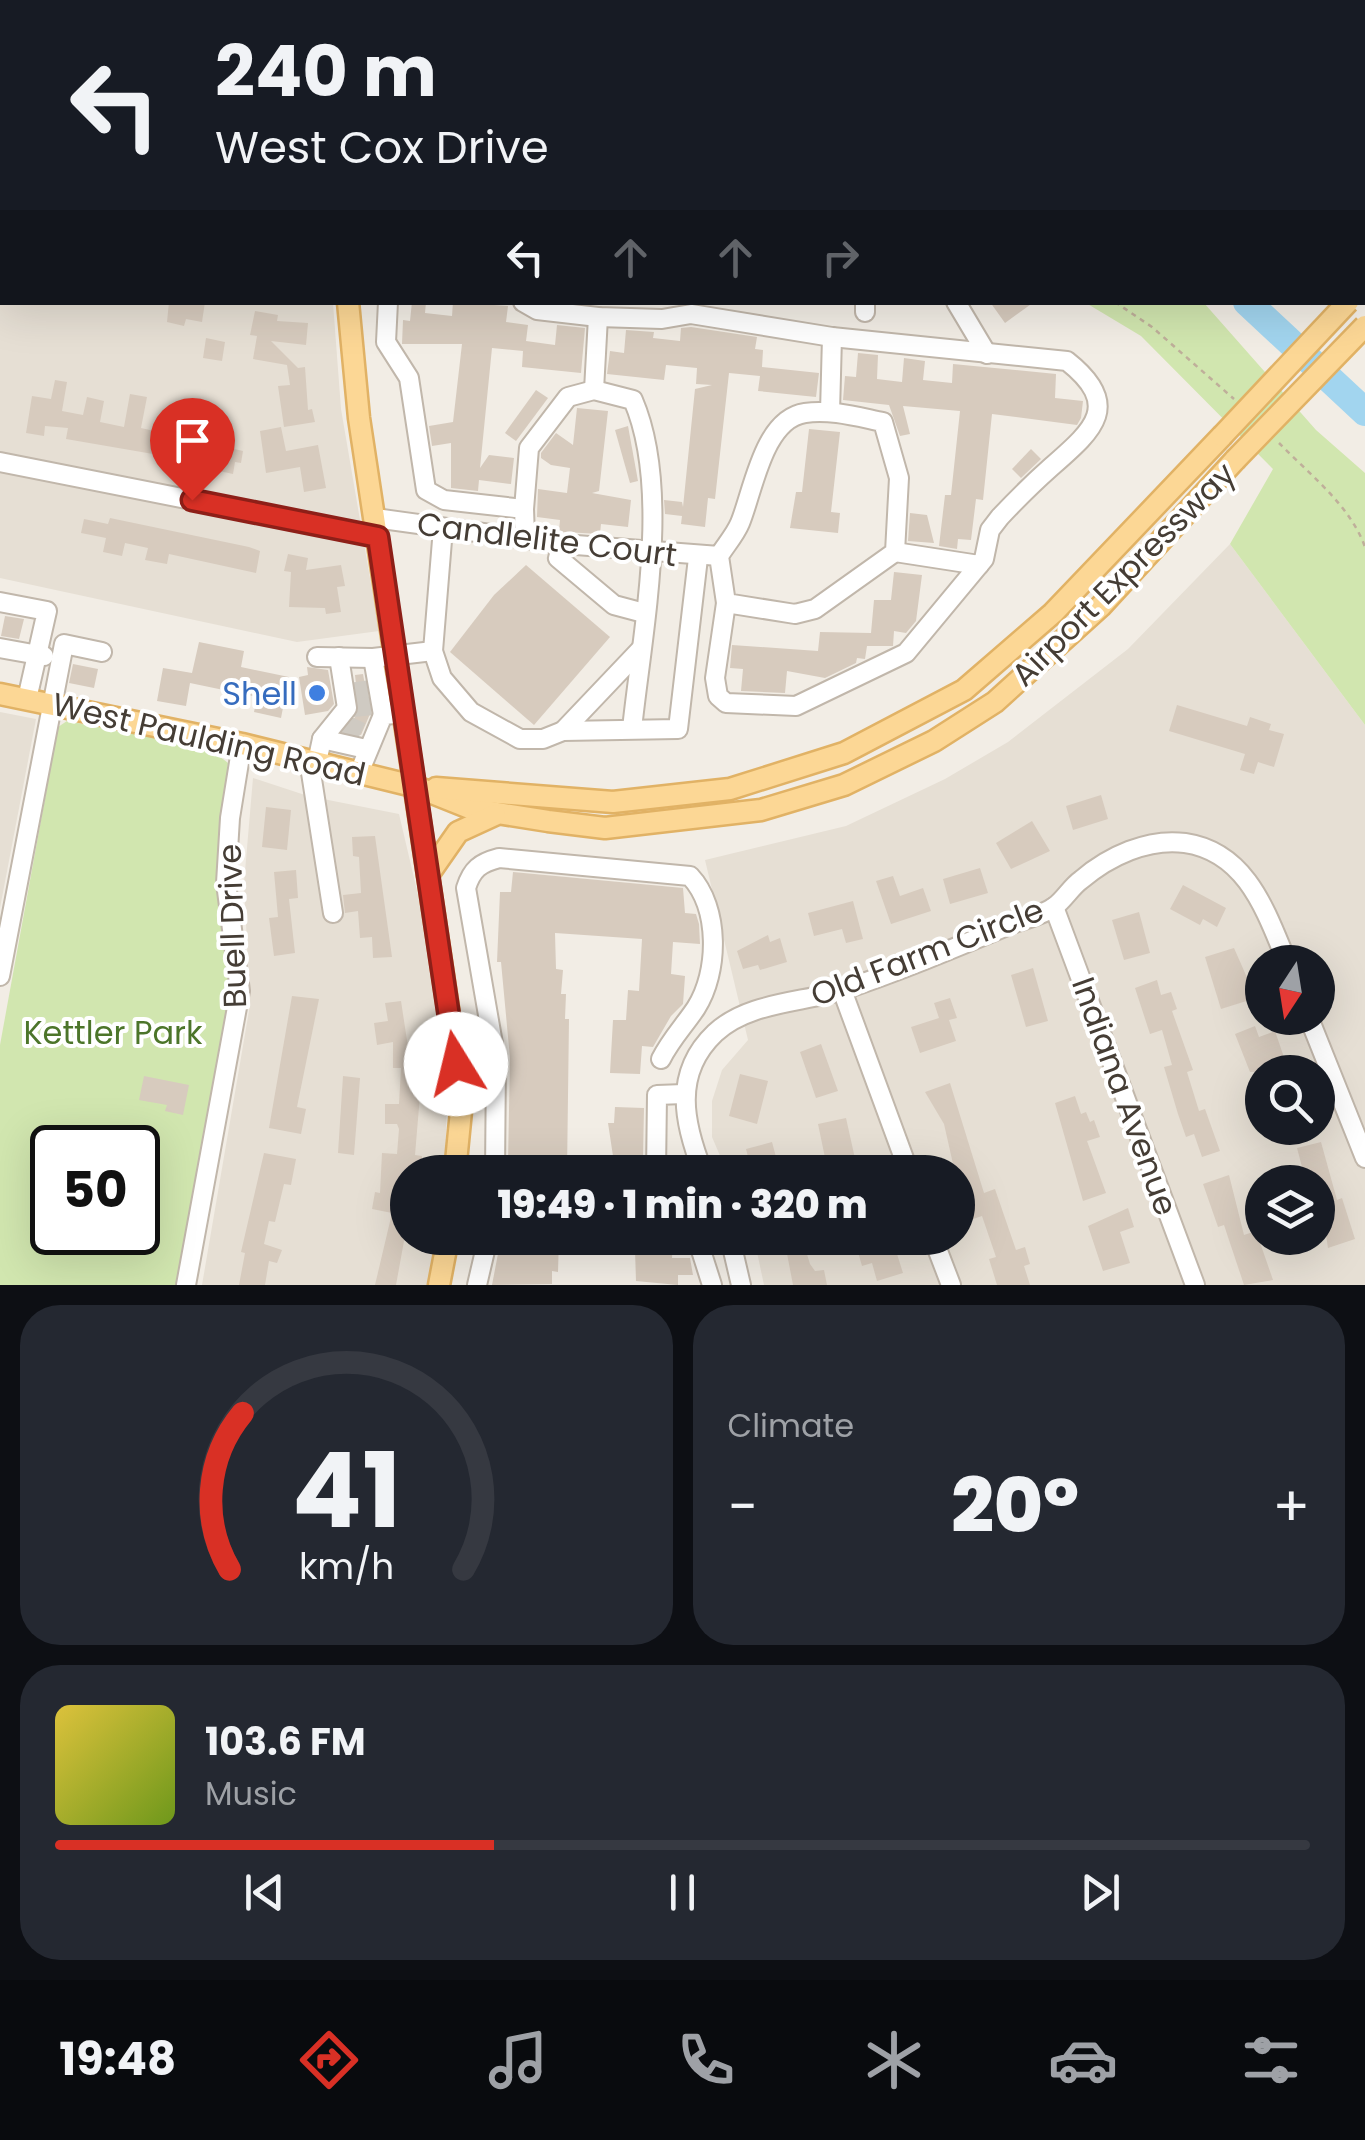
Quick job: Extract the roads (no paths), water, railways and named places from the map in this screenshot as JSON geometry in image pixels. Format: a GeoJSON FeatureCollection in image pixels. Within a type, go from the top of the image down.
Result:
{"type":"FeatureCollection","features":[{"type":"Feature","properties":{"kind":"main road"},"geometry":{"type":"LineString","coordinates":[[348,305],[359,418],[462,1101],[456,1155]]}},
{"type":"Feature","properties":{"kind":"main road","name":"Airport Expressway"},"geometry":{"type":"LineString","coordinates":[[417,787],[612,802],[730,789],[844,753],[964,690],[1054,613],[1345,305]]}},
{"type":"Feature","properties":{"kind":"main road","name":"Airport Expressway"},"geometry":{"type":"LineString","coordinates":[[417,787],[472,810],[621,826],[761,810],[844,785],[934,741],[995,702],[1102,606],[1235,460],[1365,326]]}},
{"type":"Feature","properties":{"kind":"main road","name":"West Paulding Road"},"geometry":{"type":"LineString","coordinates":[[0,694],[242,744],[417,787]]}},
{"type":"Feature","properties":{"kind":"main road"},"geometry":{"type":"LineString","coordinates":[[428,875],[458,832],[499,814]]}},
{"type":"Feature","properties":{"kind":"main road"},"geometry":{"type":"LineString","coordinates":[[439,1285],[445,1255]]}},
{"type":"Feature","properties":{"kind":"street"},"geometry":{"type":"LineString","coordinates":[[388,305],[386,342],[409,378],[420,472],[426,490],[444,500],[524,509]]}},
{"type":"Feature","properties":{"kind":"street"},"geometry":{"type":"LineString","coordinates":[[528,305],[537,310],[598,317],[662,319],[691,314],[832,337],[1067,361],[1090,379],[1099,405],[1094,430],[1000,517],[990,530],[979,565],[895,552],[816,609],[794,614],[726,603]]}},
{"type":"Feature","properties":{"kind":"street"},"geometry":{"type":"LineString","coordinates":[[958,305],[986,354]]}},
{"type":"Feature","properties":{"kind":"street"},"geometry":{"type":"LineString","coordinates":[[594,390],[598,317]]}},
{"type":"Feature","properties":{"kind":"street"},"geometry":{"type":"LineString","coordinates":[[830,412],[832,337]]}},
{"type":"Feature","properties":{"kind":"street"},"geometry":{"type":"LineString","coordinates":[[525,537],[524,509],[532,441],[568,398],[594,390],[633,400],[642,421],[650,475],[649,550],[632,729]]}},
{"type":"Feature","properties":{"kind":"street","name":"Candlelite Court"},"geometry":{"type":"LineString","coordinates":[[895,552],[899,478],[883,422],[830,412],[802,413],[784,422],[748,487],[740,526],[718,556],[726,603],[716,678],[718,696],[726,703],[796,706],[906,653],[979,565]]}},
{"type":"Feature","properties":{"kind":"street","name":"Candlelite Court"},"geometry":{"type":"LineString","coordinates":[[0,462],[376,527],[443,528],[698,558],[718,556]]}},
{"type":"Feature","properties":{"kind":"street"},"geometry":{"type":"LineString","coordinates":[[443,528],[433,651],[452,694],[494,728],[520,739],[543,740],[563,730],[640,650]]}},
{"type":"Feature","properties":{"kind":"street"},"geometry":{"type":"LineString","coordinates":[[563,544],[558,558],[614,605],[644,613]]}},
{"type":"Feature","properties":{"kind":"street"},"geometry":{"type":"LineString","coordinates":[[563,730],[678,729],[698,558]]}},
{"type":"Feature","properties":{"kind":"street"},"geometry":{"type":"LineString","coordinates":[[0,602],[47,611],[28,699]]}},
{"type":"Feature","properties":{"kind":"street"},"geometry":{"type":"LineString","coordinates":[[0,976],[64,644],[102,652]]}},
{"type":"Feature","properties":{"kind":"street"},"geometry":{"type":"LineString","coordinates":[[0,648],[60,659]]}},
{"type":"Feature","properties":{"kind":"street"},"geometry":{"type":"LineString","coordinates":[[318,657],[373,658],[433,651]]}},
{"type":"Feature","properties":{"kind":"street"},"geometry":{"type":"LineString","coordinates":[[333,913],[313,761],[322,739],[346,708],[338,657]]}},
{"type":"Feature","properties":{"kind":"street"},"geometry":{"type":"LineString","coordinates":[[359,773],[377,701],[373,658]]}},
{"type":"Feature","properties":{"kind":"street"},"geometry":{"type":"LineString","coordinates":[[377,701],[405,712]]}},
{"type":"Feature","properties":{"kind":"street"},"geometry":{"type":"LineString","coordinates":[[322,739],[368,739]]}},
{"type":"Feature","properties":{"kind":"street","name":"Buell Drive"},"geometry":{"type":"LineString","coordinates":[[186,1285],[240,992],[226,883],[230,818],[242,744]]}},
{"type":"Feature","properties":{"kind":"street","name":"Old Farm Circle"},"geometry":{"type":"LineString","coordinates":[[714,1034],[739,1016],[842,990],[1054,907],[1081,880],[1114,858],[1164,842],[1206,848],[1247,877],[1279,945]]}},
{"type":"Feature","properties":{"kind":"street"},"geometry":{"type":"LineString","coordinates":[[495,1155],[496,1061],[468,906],[471,872],[500,858],[690,876],[708,912],[714,950],[695,1009],[676,1030],[661,1059]]}},
{"type":"Feature","properties":{"kind":"street","name":"Indiana Avenue"},"geometry":{"type":"LineString","coordinates":[[1054,907],[1195,1285]]}},
{"type":"Feature","properties":{"kind":"street"},"geometry":{"type":"LineString","coordinates":[[842,990],[903,1155]]}},
{"type":"Feature","properties":{"kind":"street"},"geometry":{"type":"LineString","coordinates":[[695,1009],[714,1034],[694,1060],[684,1094],[688,1132],[697,1155]]}},
{"type":"Feature","properties":{"kind":"street"},"geometry":{"type":"LineString","coordinates":[[1316,1035],[1365,1158]]}},
{"type":"Feature","properties":{"kind":"street"},"geometry":{"type":"LineString","coordinates":[[661,1155],[657,1095],[684,1094]]}},
{"type":"Feature","properties":{"kind":"street"},"geometry":{"type":"LineString","coordinates":[[477,1285],[484,1255]]}},
{"type":"Feature","properties":{"kind":"street"},"geometry":{"type":"LineString","coordinates":[[702,1255],[712,1285]]}},
{"type":"Feature","properties":{"kind":"street"},"geometry":{"type":"LineString","coordinates":[[734,1255],[741,1285]]}},
{"type":"Feature","properties":{"kind":"street"},"geometry":{"type":"LineString","coordinates":[[940,1255],[951,1285]]}},
{"type":"Feature","properties":{"kind":"waterway"},"geometry":{"type":"LineString","coordinates":[[1250,305],[1365,412]]}},
{"type":"Feature","properties":{"kind":"tunnel"},"geometry":{"type":"LineString","coordinates":[[350,692],[371,689]]}},
{"type":"Feature","properties":{"kind":"tunnel"},"geometry":{"type":"LineString","coordinates":[[353,708],[374,706]]}},
{"type":"Feature","properties":{"kind":"tunnel"},"geometry":{"type":"LineString","coordinates":[[345,724],[365,733]]}},
{"type":"Feature","properties":{"kind":"place","name":"Shell"},"geometry":{"type":"Point","coordinates":[317,693]}},
{"type":"Feature","properties":{"kind":"park label","name":"Kettler Park"},"geometry":{"type":"Point","coordinates":[113,1032]}}]}
